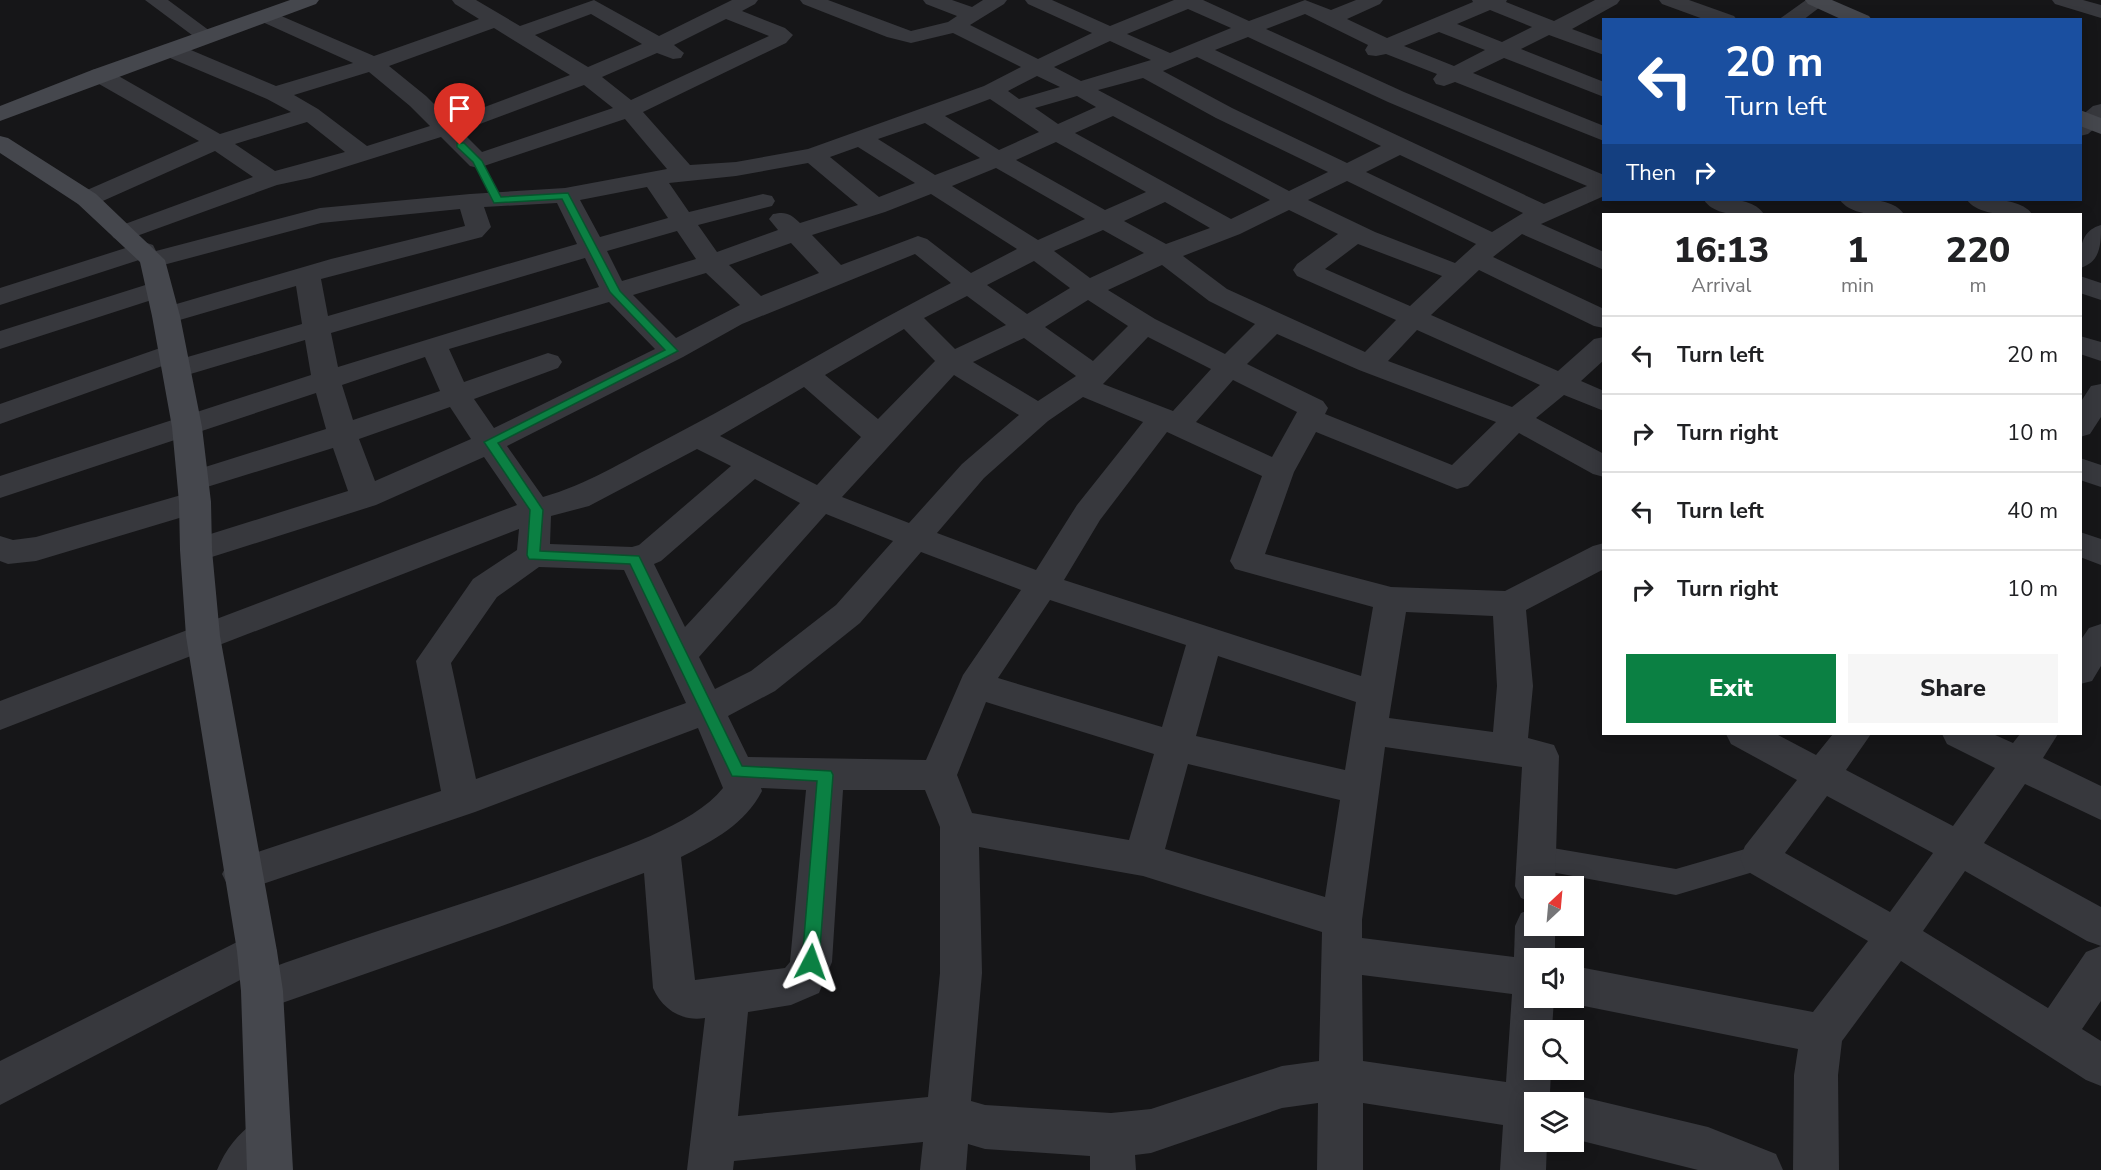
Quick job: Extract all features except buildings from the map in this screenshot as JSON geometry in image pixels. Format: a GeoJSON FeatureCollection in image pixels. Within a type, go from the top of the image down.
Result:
{"type":"FeatureCollection","features":[{"type":"Feature","properties":{"kind":"street"},"geometry":{"type":"LineString","coordinates":[[156,0],[207,37]]}},
{"type":"Feature","properties":{"kind":"street"},"geometry":{"type":"LineString","coordinates":[[0,114],[100,75],[309,0]]}},
{"type":"Feature","properties":{"kind":"street"},"geometry":{"type":"LineString","coordinates":[[462,0],[587,76],[629,110],[684,173]]}},
{"type":"Feature","properties":{"kind":"street"},"geometry":{"type":"LineString","coordinates":[[0,340],[148,270],[271,179],[301,173],[444,129],[527,100],[658,45],[748,0]]}},
{"type":"Feature","properties":{"kind":"street"},"geometry":{"type":"LineString","coordinates":[[810,0],[894,33],[911,37],[931,34],[956,26],[997,0]]}},
{"type":"Feature","properties":{"kind":"street"},"geometry":{"type":"LineString","coordinates":[[933,0],[975,15]]}},
{"type":"Feature","properties":{"kind":"street"},"geometry":{"type":"LineString","coordinates":[[1035,0],[1171,61]]}},
{"type":"Feature","properties":{"kind":"street"},"geometry":{"type":"LineString","coordinates":[[1330,18],[1373,0]]}},
{"type":"Feature","properties":{"kind":"street"},"geometry":{"type":"LineString","coordinates":[[1669,0],[1722,18]]}},
{"type":"Feature","properties":{"kind":"street"},"geometry":{"type":"LineString","coordinates":[[1681,18],[1718,0]]}},
{"type":"Feature","properties":{"kind":"street"},"geometry":{"type":"LineString","coordinates":[[2062,0],[2101,12]]}},
{"type":"Feature","properties":{"kind":"street"},"geometry":{"type":"LineString","coordinates":[[365,497],[342,435],[326,379],[307,275],[330,241],[470,201],[565,195],[684,173],[736,169],[813,155],[992,91],[1038,65],[1186,1],[1396,97],[1602,185]]}},
{"type":"Feature","properties":{"kind":"street"},"geometry":{"type":"LineString","coordinates":[[1282,88],[1441,25],[1489,1],[1550,29],[1602,48]]}},
{"type":"Feature","properties":{"kind":"street"},"geometry":{"type":"LineString","coordinates":[[1791,18],[1817,1],[1857,18]]}},
{"type":"Feature","properties":{"kind":"street"},"geometry":{"type":"LineString","coordinates":[[1015,107],[1171,61],[1247,30],[1300,3],[1386,46],[1602,133]]}},
{"type":"Feature","properties":{"kind":"street"},"geometry":{"type":"LineString","coordinates":[[519,34],[593,6],[708,74]]}},
{"type":"Feature","properties":{"kind":"street"},"geometry":{"type":"LineString","coordinates":[[1344,119],[1455,74],[1600,6]]}},
{"type":"Feature","properties":{"kind":"street"},"geometry":{"type":"LineString","coordinates":[[477,161],[562,130],[629,110],[708,74],[779,39],[782,35],[724,12]]}},
{"type":"Feature","properties":{"kind":"street"},"geometry":{"type":"LineString","coordinates":[[265,16],[373,64],[400,84],[477,161],[497,200]]}},
{"type":"Feature","properties":{"kind":"street"},"geometry":{"type":"LineString","coordinates":[[275,94],[373,64],[495,21]]}},
{"type":"Feature","properties":{"kind":"street"},"geometry":{"type":"LineString","coordinates":[[1441,25],[1602,89]]}},
{"type":"Feature","properties":{"kind":"street"},"geometry":{"type":"LineString","coordinates":[[956,26],[1038,65],[1112,108],[1287,200],[1356,233],[1476,258]]}},
{"type":"Feature","properties":{"kind":"street"},"geometry":{"type":"LineString","coordinates":[[171,50],[275,94],[310,114],[363,153]]}},
{"type":"Feature","properties":{"kind":"street"},"geometry":{"type":"LineString","coordinates":[[1199,50],[1401,145],[1602,261]]}},
{"type":"Feature","properties":{"kind":"street"},"geometry":{"type":"LineString","coordinates":[[1570,76],[1602,59]]}},
{"type":"Feature","properties":{"kind":"street"},"geometry":{"type":"LineString","coordinates":[[1145,70],[1224,113],[1347,172],[1476,258],[1602,319]]}},
{"type":"Feature","properties":{"kind":"street"},"geometry":{"type":"LineString","coordinates":[[100,75],[217,142],[271,179]]}},
{"type":"Feature","properties":{"kind":"street"},"geometry":{"type":"LineString","coordinates":[[992,91],[1057,133],[1163,194],[1231,229]]}},
{"type":"Feature","properties":{"kind":"street"},"geometry":{"type":"LineString","coordinates":[[527,100],[562,130]]}},
{"type":"Feature","properties":{"kind":"street"},"geometry":{"type":"LineString","coordinates":[[0,488],[326,379],[711,263],[793,233],[876,207],[998,159],[1112,108]]}},
{"type":"Feature","properties":{"kind":"street"},"geometry":{"type":"LineString","coordinates":[[87,199],[217,142],[310,114]]}},
{"type":"Feature","properties":{"kind":"street"},"geometry":{"type":"LineString","coordinates":[[928,115],[998,159],[1164,254],[1218,295],[1273,322],[1370,364],[1516,418],[1602,466]]}},
{"type":"Feature","properties":{"kind":"street"},"geometry":{"type":"LineString","coordinates":[[860,138],[1036,250],[1088,289],[1145,325],[1313,408],[1310,418],[1279,472],[1246,561],[1391,599],[1509,604],[1602,555]]}},
{"type":"Feature","properties":{"kind":"street"},"geometry":{"type":"LineString","coordinates":[[0,143],[87,199],[148,270],[175,361],[187,427],[194,491],[203,636],[260,971],[260,1159]]}},
{"type":"Feature","properties":{"kind":"street"},"geometry":{"type":"LineString","coordinates":[[680,655],[820,500],[951,361],[1026,326],[1088,289],[1164,254],[1231,229],[1401,145]]}},
{"type":"Feature","properties":{"kind":"street"},"geometry":{"type":"LineString","coordinates":[[813,155],[876,207]]}},
{"type":"Feature","properties":{"kind":"street"},"geometry":{"type":"LineString","coordinates":[[736,169],[793,233],[837,276]]}},
{"type":"Feature","properties":{"kind":"street"},"geometry":{"type":"LineString","coordinates":[[301,173],[330,241]]}},
{"type":"Feature","properties":{"kind":"street"},"geometry":{"type":"LineString","coordinates":[[654,178],[711,263],[756,306]]}},
{"type":"Feature","properties":{"kind":"street"},"geometry":{"type":"LineString","coordinates":[[1370,364],[1413,318],[1476,258],[1531,218],[1602,187]]}},
{"type":"Feature","properties":{"kind":"street"},"geometry":{"type":"LineString","coordinates":[[0,716],[203,636],[536,510],[578,498],[698,436],[907,315],[1103,218],[1163,194]]}},
{"type":"Feature","properties":{"kind":"street"},"geometry":{"type":"LineString","coordinates":[[565,195],[615,292],[672,351]]}},
{"type":"Feature","properties":{"kind":"street"},"geometry":{"type":"LineString","coordinates":[[0,297],[148,270],[330,241],[477,230],[470,201]]}},
{"type":"Feature","properties":{"kind":"street"},"geometry":{"type":"LineString","coordinates":[[0,414],[175,361],[317,327],[683,221],[764,201]]}},
{"type":"Feature","properties":{"kind":"street"},"geometry":{"type":"LineString","coordinates":[[1720,201],[1752,210]]}},
{"type":"Feature","properties":{"kind":"street"},"geometry":{"type":"LineString","coordinates":[[1356,233],[1305,270],[1602,401]]}},
{"type":"Feature","properties":{"kind":"street"},"geometry":{"type":"LineString","coordinates":[[196,550],[365,497],[491,442],[756,306],[918,244],[969,285],[1026,326],[1089,381],[1279,472]]}},
{"type":"Feature","properties":{"kind":"street"},"geometry":{"type":"LineString","coordinates":[[148,270],[307,275]]}},
{"type":"Feature","properties":{"kind":"street"},"geometry":{"type":"LineString","coordinates":[[2082,285],[2101,292]]}},
{"type":"Feature","properties":{"kind":"street"},"geometry":{"type":"LineString","coordinates":[[907,315],[951,361],[1038,414]]}},
{"type":"Feature","properties":{"kind":"street"},"geometry":{"type":"LineString","coordinates":[[943,1170],[961,973],[959,827],[938,775],[975,686],[1067,549],[1088,513],[1170,421],[1273,322]]}},
{"type":"Feature","properties":{"kind":"street"},"geometry":{"type":"LineString","coordinates":[[242,874],[462,801],[707,710],[763,681],[848,614],[973,471],[1038,414],[1089,381],[1145,325]]}},
{"type":"Feature","properties":{"kind":"street"},"geometry":{"type":"LineString","coordinates":[[433,345],[456,394],[536,510],[533,555]]}},
{"type":"Feature","properties":{"kind":"street"},"geometry":{"type":"LineString","coordinates":[[2082,345],[2101,352]]}},
{"type":"Feature","properties":{"kind":"street"},"geometry":{"type":"LineString","coordinates":[[1310,418],[1457,479],[1516,418],[1602,347]]}},
{"type":"Feature","properties":{"kind":"street"},"geometry":{"type":"LineString","coordinates":[[0,547],[8,552],[36,549],[194,491],[260,463],[548,362]]}},
{"type":"Feature","properties":{"kind":"street"},"geometry":{"type":"LineString","coordinates":[[805,372],[879,436]]}},
{"type":"Feature","properties":{"kind":"street"},"geometry":{"type":"LineString","coordinates":[[2082,424],[2101,393]]}},
{"type":"Feature","properties":{"kind":"street"},"geometry":{"type":"LineString","coordinates":[[698,436],[751,466],[820,500],[914,537],[1042,585],[1375,694]]}},
{"type":"Feature","properties":{"kind":"street"},"geometry":{"type":"LineString","coordinates":[[462,801],[433,662],[485,588],[533,555],[635,560],[650,553],[751,466]]}},
{"type":"Feature","properties":{"kind":"street"},"geometry":{"type":"LineString","coordinates":[[2082,469],[2101,477]]}},
{"type":"Feature","properties":{"kind":"street"},"geometry":{"type":"LineString","coordinates":[[2082,544],[2101,553]]}},
{"type":"Feature","properties":{"kind":"street"},"geometry":{"type":"LineString","coordinates":[[0,1084],[260,971],[490,915],[661,849],[725,812],[738,801],[743,791],[737,772],[635,560]]}},
{"type":"Feature","properties":{"kind":"street"},"geometry":{"type":"LineString","coordinates":[[1340,1170],[1342,937],[1360,789],[1391,599]]}},
{"type":"Feature","properties":{"kind":"street"},"geometry":{"type":"LineString","coordinates":[[1509,604],[1515,686],[1509,748]]}},
{"type":"Feature","properties":{"kind":"street"},"geometry":{"type":"LineString","coordinates":[[2082,624],[2101,635],[2082,668]]}},
{"type":"Feature","properties":{"kind":"street"},"geometry":{"type":"LineString","coordinates":[[1143,859],[1205,640]]}},
{"type":"Feature","properties":{"kind":"street"},"geometry":{"type":"LineString","coordinates":[[975,686],[1175,746],[1360,789]]}},
{"type":"Feature","properties":{"kind":"street"},"geometry":{"type":"LineString","coordinates":[[1369,730],[1509,748],[1541,756],[1535,872]]}},
{"type":"Feature","properties":{"kind":"street"},"geometry":{"type":"LineString","coordinates":[[1746,735],[1957,847],[2101,928]]}},
{"type":"Feature","properties":{"kind":"street"},"geometry":{"type":"LineString","coordinates":[[1852,735],[1759,858],[1896,936],[2101,1065]]}},
{"type":"Feature","properties":{"kind":"street"},"geometry":{"type":"LineString","coordinates":[[1965,735],[2029,748],[2101,804]]}},
{"type":"Feature","properties":{"kind":"street"},"geometry":{"type":"LineString","coordinates":[[1816,1170],[1816,1075],[1822,1034],[1896,936],[2029,748]]}},
{"type":"Feature","properties":{"kind":"street"},"geometry":{"type":"LineString","coordinates":[[737,772],[938,775]]}},
{"type":"Feature","properties":{"kind":"street"},"geometry":{"type":"LineString","coordinates":[[661,849],[674,988],[684,997],[698,1000],[791,986],[804,979],[811,962],[826,775]]}},
{"type":"Feature","properties":{"kind":"street"},"geometry":{"type":"LineString","coordinates":[[959,827],[1143,859],[1342,937],[1524,978]]}},
{"type":"Feature","properties":{"kind":"street"},"geometry":{"type":"LineString","coordinates":[[2054,1035],[2101,965]]}},
{"type":"Feature","properties":{"kind":"street"},"geometry":{"type":"LineString","coordinates":[[1584,988],[1822,1034]]}},
{"type":"Feature","properties":{"kind":"street"},"geometry":{"type":"LineString","coordinates":[[729,996],[712,1156],[948,1117],[985,1127],[1112,1152],[1151,1131],[1282,1087],[1341,1079],[1524,1106]]}},
{"type":"Feature","properties":{"kind":"street"},"geometry":{"type":"LineString","coordinates":[[1530,1092],[1533,1008]]}},
{"type":"Feature","properties":{"kind":"street"},"geometry":{"type":"LineString","coordinates":[[1584,1119],[1708,1150],[1760,1170]]}},
{"type":"Feature","properties":{"kind":"street"},"geometry":{"type":"LineString","coordinates":[[1523,1170],[1525,1152]]}},
{"type":"Feature","properties":{"kind":"lane"},"geometry":{"type":"LineString","coordinates":[[1535,872],[1676,882],[1759,858]]}},
{"type":"Feature","properties":{"kind":"route"},"geometry":{"type":"LineString","coordinates":[[460,145],[477,161],[497,200],[565,195],[615,292],[672,351],[491,442],[536,510],[533,555],[635,560],[737,772],[826,775],[811,962]]}}]}
